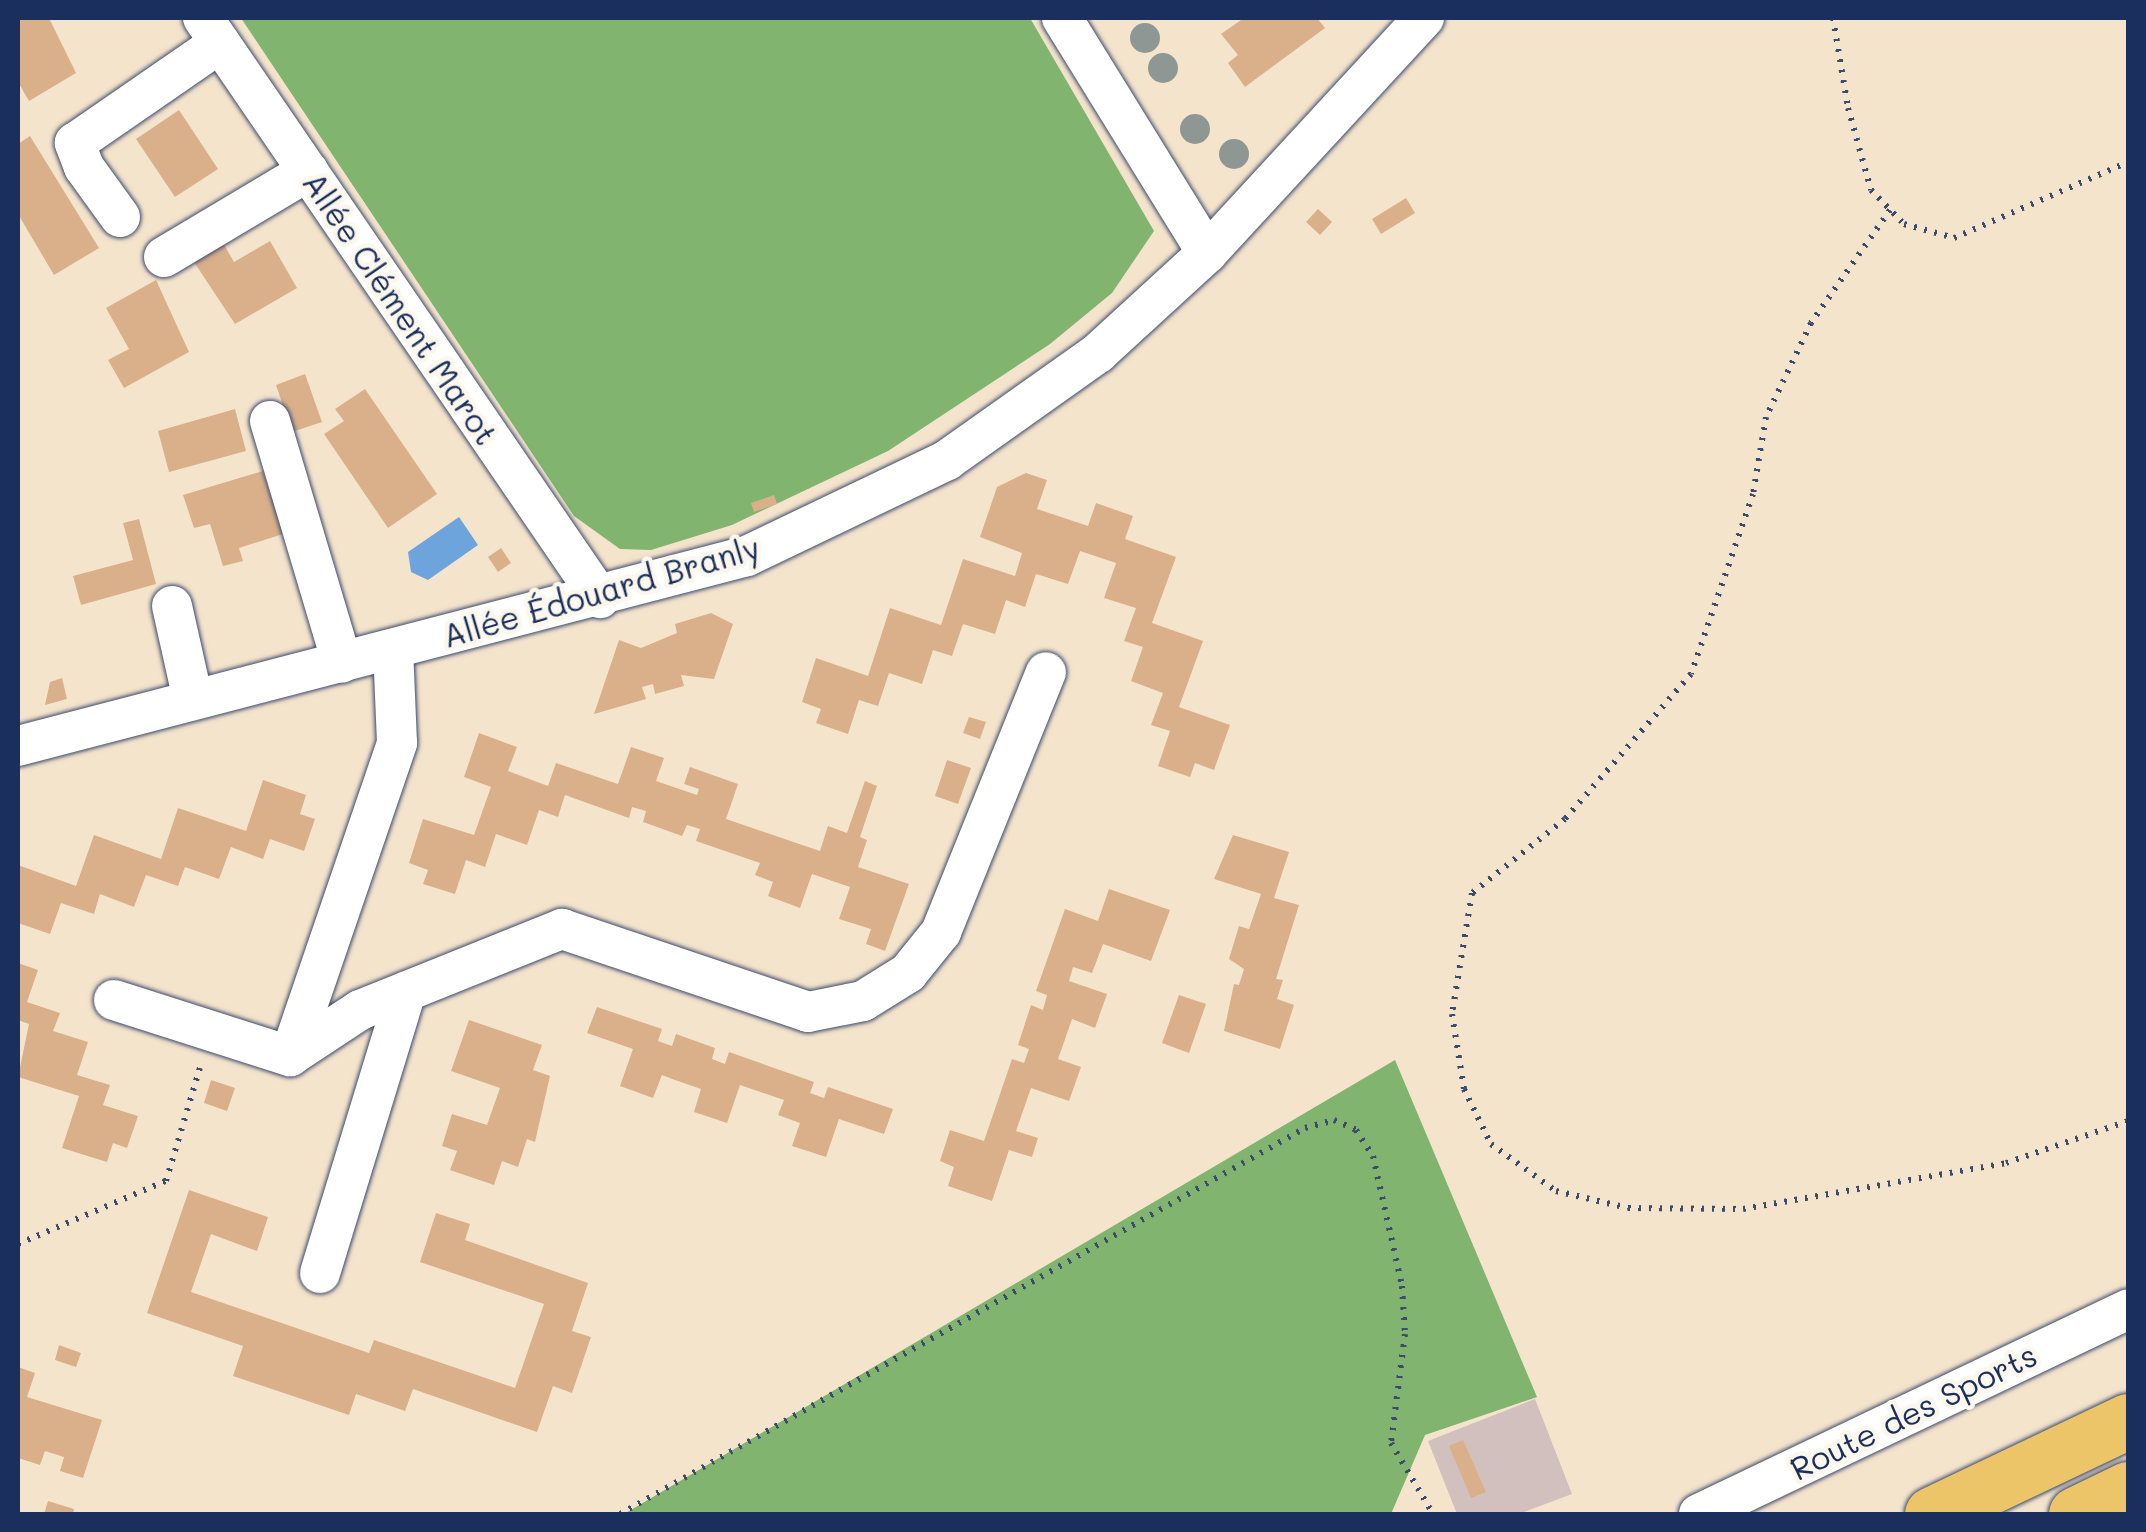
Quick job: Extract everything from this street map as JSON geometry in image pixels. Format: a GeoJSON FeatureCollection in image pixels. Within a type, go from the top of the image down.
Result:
{"type":"FeatureCollection","features":[{"type":"Feature","properties":{"kind":"highway"},"geometry":{"type":"LineString","coordinates":[[1932,1514],[2128,1421]]}},
{"type":"Feature","properties":{"kind":"highway"},"geometry":{"type":"LineString","coordinates":[[2076,1514],[2128,1489]]}},
{"type":"Feature","properties":{"kind":"street"},"geometry":{"type":"LineString","coordinates":[[1062,18],[1207,253]]}},
{"type":"Feature","properties":{"kind":"street","name":"Allée Édouard Branly"},"geometry":{"type":"LineString","coordinates":[[18,746],[600,598],[746,556],[947,460],[1098,352],[1207,253],[1424,18]]}},
{"type":"Feature","properties":{"kind":"street"},"geometry":{"type":"LineString","coordinates":[[120,217],[84,167],[75,143],[212,30]]}},
{"type":"Feature","properties":{"kind":"street","name":"Allée Clément Marot"},"geometry":{"type":"LineString","coordinates":[[212,30],[600,598]]}},
{"type":"Feature","properties":{"kind":"street"},"geometry":{"type":"LineString","coordinates":[[164,257],[308,171]]}},
{"type":"Feature","properties":{"kind":"street"},"geometry":{"type":"LineString","coordinates":[[270,421],[342,662]]}},
{"type":"Feature","properties":{"kind":"street"},"geometry":{"type":"LineString","coordinates":[[172,606],[193,700]]}},
{"type":"Feature","properties":{"kind":"street"},"geometry":{"type":"LineString","coordinates":[[290,1056],[397,743],[393,649]]}},
{"type":"Feature","properties":{"kind":"street"},"geometry":{"type":"LineString","coordinates":[[114,1000],[290,1056],[360,1010],[562,929],[808,1012],[863,1001],[908,973],[941,932],[1046,672]]}},
{"type":"Feature","properties":{"kind":"street"},"geometry":{"type":"LineString","coordinates":[[320,1272],[406,992]]}},
{"type":"Feature","properties":{"kind":"street","name":"Route des Sports"},"geometry":{"type":"LineString","coordinates":[[1698,1514],[2128,1309]]}},
{"type":"Feature","properties":{"kind":"path"},"geometry":{"type":"LineString","coordinates":[[1832,18],[1848,108],[1872,190],[1904,224],[1954,238],[2128,162]]}},
{"type":"Feature","properties":{"kind":"path"},"geometry":{"type":"LineString","coordinates":[[1890,210],[1812,324],[1766,417],[1753,494],[1692,674],[1566,819],[1472,893],[1452,1014],[1464,1089],[1491,1144],[1556,1191],[1628,1208],[1742,1208],[2006,1163],[2128,1121]]}},
{"type":"Feature","properties":{"kind":"path"},"geometry":{"type":"LineString","coordinates":[[18,1244],[166,1181],[211,1033]]}},
{"type":"Feature","properties":{"kind":"path"},"geometry":{"type":"LineString","coordinates":[[620,1514],[1305,1128],[1334,1120],[1356,1130],[1373,1156],[1402,1286],[1405,1334],[1390,1443],[1433,1514]]}},
{"type":"Feature","properties":{"kind":"shaded area"},"geometry":{"type":"Polygon","coordinates":[[[1535,1399],[1572,1494],[1519,1514],[1457,1514],[1428,1441],[1535,1399]]]}},
{"type":"Feature","properties":{"kind":"green space"},"geometry":{"type":"Polygon","coordinates":[[[241,18],[1030,18],[1154,231],[1112,293],[1050,344],[888,451],[732,525],[651,550],[620,549],[574,516],[241,18]]]}},
{"type":"Feature","properties":{"kind":"green space"},"geometry":{"type":"Polygon","coordinates":[[[1395,1060],[1537,1397],[1425,1435],[1391,1514],[624,1514],[1395,1060]]]}},
{"type":"Feature","properties":{"kind":"water"},"geometry":{"type":"Polygon","coordinates":[[[459,517],[478,545],[428,580],[411,572],[408,552],[459,517]]]}},
{"type":"Feature","properties":{"kind":"building"},"geometry":{"type":"Polygon","coordinates":[[[18,18],[49,18],[76,73],[29,101],[18,82],[18,18]]]}},
{"type":"Feature","properties":{"kind":"building"},"geometry":{"type":"Polygon","coordinates":[[[1244,18],[1317,18],[1325,28],[1245,87],[1228,63],[1238,55],[1221,34],[1244,18]]]}},
{"type":"Feature","properties":{"kind":"building"},"geometry":{"type":"Polygon","coordinates":[[[179,110],[218,169],[175,197],[136,139],[179,110]]]}},
{"type":"Feature","properties":{"kind":"building"},"geometry":{"type":"Polygon","coordinates":[[[30,136],[99,248],[54,275],[18,214],[18,144],[30,136]]]}},
{"type":"Feature","properties":{"kind":"building"},"geometry":{"type":"Polygon","coordinates":[[[1406,198],[1415,213],[1381,234],[1372,219],[1406,198]]]}},
{"type":"Feature","properties":{"kind":"building"},"geometry":{"type":"Polygon","coordinates":[[[1318,209],[1332,222],[1320,235],[1306,222],[1318,209]]]}},
{"type":"Feature","properties":{"kind":"building"},"geometry":{"type":"Polygon","coordinates":[[[222,241],[234,262],[270,241],[297,288],[235,324],[192,259],[222,241]]]}},
{"type":"Feature","properties":{"kind":"building"},"geometry":{"type":"Polygon","coordinates":[[[156,280],[189,352],[124,388],[108,360],[129,349],[106,308],[156,280]]]}},
{"type":"Feature","properties":{"kind":"building"},"geometry":{"type":"Polygon","coordinates":[[[305,374],[322,422],[292,432],[276,385],[305,374]]]}},
{"type":"Feature","properties":{"kind":"building"},"geometry":{"type":"Polygon","coordinates":[[[365,389],[437,494],[388,528],[324,434],[344,421],[335,409],[365,389]]]}},
{"type":"Feature","properties":{"kind":"building"},"geometry":{"type":"Polygon","coordinates":[[[235,409],[246,451],[169,472],[158,431],[235,409]]]}},
{"type":"Feature","properties":{"kind":"building"},"geometry":{"type":"Polygon","coordinates":[[[263,471],[283,534],[239,548],[243,561],[223,566],[210,524],[194,528],[183,495],[263,471]]]}},
{"type":"Feature","properties":{"kind":"building"},"geometry":{"type":"Polygon","coordinates":[[[1026,473],[1047,480],[1037,509],[1088,526],[1096,503],[1133,516],[1125,539],[1176,557],[1152,623],[1203,641],[1179,707],[1230,725],[1214,770],[1195,763],[1190,777],[1158,766],[1170,731],[1151,725],[1163,693],[1131,681],[1143,647],[1124,641],[1136,608],[1104,598],[1116,563],[1080,551],[1068,584],[1036,574],[1025,607],[1006,600],[995,634],[963,624],[952,656],[933,650],[922,684],[889,673],[878,706],[859,700],[848,734],[816,723],[821,709],[802,702],[816,658],[868,676],[890,608],[941,625],[963,559],[1015,576],[1022,553],[980,537],[997,487],[1026,473]]]}},
{"type":"Feature","properties":{"kind":"building"},"geometry":{"type":"Polygon","coordinates":[[[774,495],[777,504],[754,512],[751,503],[774,495]]]}},
{"type":"Feature","properties":{"kind":"building"},"geometry":{"type":"Polygon","coordinates":[[[139,519],[156,584],[81,605],[73,576],[133,560],[123,523],[139,519]]]}},
{"type":"Feature","properties":{"kind":"building"},"geometry":{"type":"Polygon","coordinates":[[[501,548],[511,563],[498,572],[488,557],[501,548]]]}},
{"type":"Feature","properties":{"kind":"building"},"geometry":{"type":"Polygon","coordinates":[[[711,613],[733,624],[714,679],[681,675],[684,686],[655,694],[653,684],[642,687],[646,699],[594,714],[619,640],[641,648],[677,633],[675,624],[711,613]]]}},
{"type":"Feature","properties":{"kind":"building"},"geometry":{"type":"Polygon","coordinates":[[[62,678],[67,699],[45,705],[50,682],[62,678]]]}},
{"type":"Feature","properties":{"kind":"building"},"geometry":{"type":"Polygon","coordinates":[[[969,717],[986,722],[980,739],[963,733],[969,717]]]}},
{"type":"Feature","properties":{"kind":"building"},"geometry":{"type":"Polygon","coordinates":[[[479,733],[517,747],[508,771],[548,786],[556,763],[618,784],[631,747],[664,758],[656,781],[697,795],[699,789],[684,784],[690,767],[738,784],[726,819],[820,851],[828,826],[847,833],[865,781],[877,786],[860,837],[867,840],[858,867],[909,884],[885,951],[866,944],[871,929],[839,919],[850,887],[812,874],[800,908],[768,896],[773,882],[755,875],[760,863],[696,841],[700,829],[687,825],[682,836],[643,822],[646,811],[632,807],[629,818],[565,795],[558,817],[539,810],[527,845],[496,834],[485,867],[466,860],[455,894],[423,884],[428,870],[409,863],[423,819],[474,835],[491,787],[464,777],[479,733]]]}},
{"type":"Feature","properties":{"kind":"building"},"geometry":{"type":"Polygon","coordinates":[[[947,760],[971,768],[958,804],[935,796],[947,760]]]}},
{"type":"Feature","properties":{"kind":"building"},"geometry":{"type":"Polygon","coordinates":[[[263,780],[306,795],[300,814],[315,819],[304,851],[270,839],[263,859],[231,847],[219,879],[185,867],[178,886],[146,875],[134,907],[100,894],[94,914],[61,903],[50,934],[18,923],[18,865],[76,886],[94,835],[161,859],[178,808],[246,831],[263,780]]]}},
{"type":"Feature","properties":{"kind":"building"},"geometry":{"type":"Polygon","coordinates":[[[1233,835],[1289,852],[1274,898],[1299,905],[1276,979],[1283,980],[1277,999],[1294,1005],[1280,1049],[1224,1031],[1234,984],[1239,985],[1244,969],[1229,959],[1239,926],[1249,929],[1261,894],[1214,879],[1233,835]]]}},
{"type":"Feature","properties":{"kind":"building"},"geometry":{"type":"Polygon","coordinates":[[[1109,889],[1170,910],[1151,961],[1103,944],[1092,973],[1073,967],[1069,981],[1107,994],[1095,1028],[1072,1019],[1058,1059],[1081,1067],[1069,1101],[1031,1088],[1016,1131],[1038,1138],[1032,1157],[1009,1150],[992,1201],[948,1186],[954,1167],[940,1161],[950,1130],[984,1141],[1012,1059],[1024,1063],[1029,1049],[1018,1045],[1031,1005],[1043,1010],[1047,995],[1036,991],[1065,909],[1098,921],[1109,889]]]}},
{"type":"Feature","properties":{"kind":"building"},"geometry":{"type":"Polygon","coordinates":[[[18,963],[38,970],[27,1002],[60,1013],[53,1031],[88,1042],[77,1075],[110,1085],[103,1105],[138,1116],[127,1148],[113,1143],[107,1162],[62,1148],[79,1096],[18,1077],[29,1024],[18,1020],[18,963]]]}},
{"type":"Feature","properties":{"kind":"building"},"geometry":{"type":"Polygon","coordinates":[[[1179,995],[1206,1004],[1189,1053],[1162,1043],[1179,995]]]}},
{"type":"Feature","properties":{"kind":"building"},"geometry":{"type":"Polygon","coordinates":[[[597,1007],[662,1029],[658,1041],[672,1046],[676,1034],[715,1048],[712,1059],[725,1064],[729,1052],[814,1082],[810,1093],[824,1098],[828,1087],[893,1109],[884,1134],[839,1119],[826,1157],[792,1146],[800,1123],[778,1115],[784,1100],[740,1085],[727,1123],[694,1112],[701,1089],[662,1075],[653,1098],[620,1086],[633,1049],[587,1033],[597,1007]]]}},
{"type":"Feature","properties":{"kind":"building"},"geometry":{"type":"Polygon","coordinates":[[[469,1020],[542,1045],[533,1070],[550,1076],[535,1142],[527,1139],[518,1167],[502,1161],[494,1185],[450,1170],[457,1151],[442,1146],[452,1114],[487,1125],[500,1088],[451,1071],[469,1020]]]}},
{"type":"Feature","properties":{"kind":"building"},"geometry":{"type":"Polygon","coordinates":[[[211,1080],[235,1088],[227,1111],[204,1103],[211,1080]]]}},
{"type":"Feature","properties":{"kind":"building"},"geometry":{"type":"Polygon","coordinates":[[[189,1190],[268,1217],[257,1251],[211,1234],[191,1292],[369,1353],[374,1340],[515,1388],[544,1304],[420,1262],[436,1213],[470,1224],[465,1240],[588,1283],[572,1331],[591,1337],[572,1393],[553,1386],[537,1432],[413,1389],[405,1411],[356,1394],[349,1415],[233,1376],[243,1346],[147,1313],[189,1190]]]}},
{"type":"Feature","properties":{"kind":"building"},"geometry":{"type":"Polygon","coordinates":[[[59,1345],[81,1353],[76,1367],[55,1360],[59,1345]]]}},
{"type":"Feature","properties":{"kind":"building"},"geometry":{"type":"Polygon","coordinates":[[[18,1367],[35,1373],[27,1397],[102,1420],[83,1478],[60,1471],[64,1457],[45,1451],[40,1465],[18,1458],[18,1367]]]}},
{"type":"Feature","properties":{"kind":"building"},"geometry":{"type":"Polygon","coordinates":[[[1463,1440],[1486,1492],[1471,1498],[1449,1446],[1463,1440]]]}},
{"type":"Feature","properties":{"kind":"building"},"geometry":{"type":"Polygon","coordinates":[[[48,1501],[74,1509],[73,1514],[44,1514],[48,1501]]]}}]}
